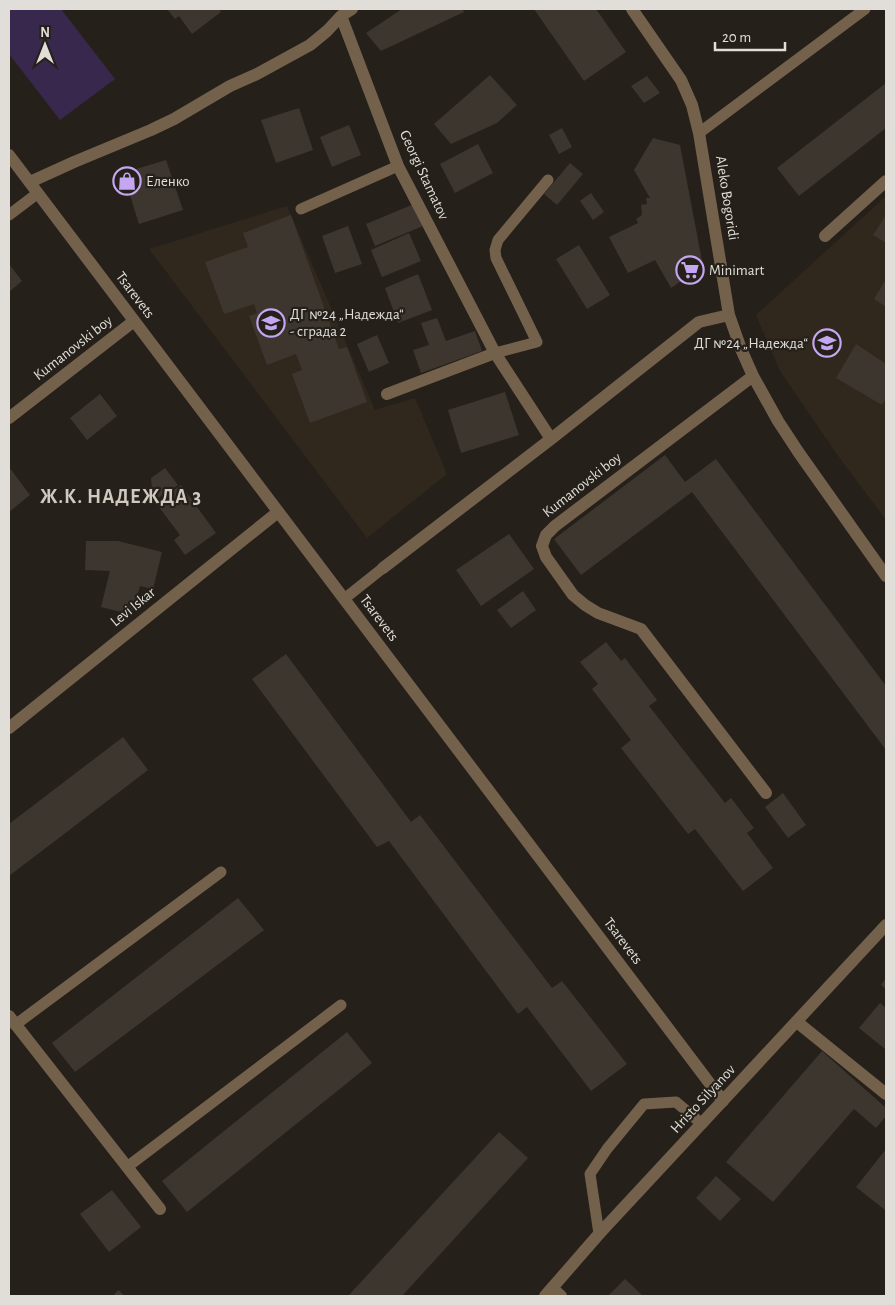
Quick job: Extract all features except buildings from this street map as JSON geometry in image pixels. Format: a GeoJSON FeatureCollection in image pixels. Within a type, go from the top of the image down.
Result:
{"type":"FeatureCollection","features":[{"type":"Feature","properties":{"kind":"street","name":"Aleko Bogoridi"},"geometry":{"type":"LineString","coordinates":[[632,9],[681,80],[692,105],[699,133],[729,315],[741,350],[753,376],[799,453],[886,576]]}},
{"type":"Feature","properties":{"kind":"street","name":"Georgi Stamatov"},"geometry":{"type":"LineString","coordinates":[[346,12],[398,166],[495,352],[551,439]]}},
{"type":"Feature","properties":{"kind":"street"},"geometry":{"type":"LineString","coordinates":[[30,182],[151,130],[174,119],[230,86],[258,74],[310,44],[327,31],[346,12]]}},
{"type":"Feature","properties":{"kind":"street","name":"Tsarevets"},"geometry":{"type":"LineString","coordinates":[[9,155],[723,1101]]}},
{"type":"Feature","properties":{"kind":"street"},"geometry":{"type":"LineString","coordinates":[[825,236],[886,181]]}},
{"type":"Feature","properties":{"kind":"street"},"geometry":{"type":"LineString","coordinates":[[383,568],[699,322],[729,315]]}},
{"type":"Feature","properties":{"kind":"street","name":"Kumanovski boy"},"geometry":{"type":"LineString","coordinates":[[9,418],[134,321]]}},
{"type":"Feature","properties":{"kind":"street"},"geometry":{"type":"LineString","coordinates":[[387,394],[495,352]]}},
{"type":"Feature","properties":{"kind":"street","name":"Kumanovski boy"},"geometry":{"type":"LineString","coordinates":[[753,376],[555,526],[546,535],[542,546],[546,557],[573,594],[585,605],[598,613],[642,629],[766,793]]}},
{"type":"Feature","properties":{"kind":"street","name":"Levi Iskar"},"geometry":{"type":"LineString","coordinates":[[9,728],[278,512]]}},
{"type":"Feature","properties":{"kind":"street","name":"Hristo Silyanov"},"geometry":{"type":"LineString","coordinates":[[553,1294],[599,1234],[886,925]]}},
{"type":"Feature","properties":{"kind":"street"},"geometry":{"type":"LineString","coordinates":[[12,1020],[160,1209]]}},
{"type":"Feature","properties":{"kind":"street"},"geometry":{"type":"LineString","coordinates":[[797,1022],[886,1094]]}},
{"type":"Feature","properties":{"kind":"lane"},"geometry":{"type":"LineString","coordinates":[[699,133],[865,9]]}},
{"type":"Feature","properties":{"kind":"lane"},"geometry":{"type":"LineString","coordinates":[[301,209],[398,166]]}},
{"type":"Feature","properties":{"kind":"lane"},"geometry":{"type":"LineString","coordinates":[[495,352],[537,342],[496,258],[495,250],[498,240],[548,180]]}},
{"type":"Feature","properties":{"kind":"lane"},"geometry":{"type":"LineString","coordinates":[[9,214],[38,192]]}},
{"type":"Feature","properties":{"kind":"lane"},"geometry":{"type":"LineString","coordinates":[[344,599],[383,568]]}},
{"type":"Feature","properties":{"kind":"lane"},"geometry":{"type":"LineString","coordinates":[[12,1020],[220,872]]}},
{"type":"Feature","properties":{"kind":"lane"},"geometry":{"type":"LineString","coordinates":[[127,1167],[341,1005]]}},
{"type":"Feature","properties":{"kind":"lane"},"geometry":{"type":"LineString","coordinates":[[599,1234],[590,1174],[607,1149],[644,1104],[676,1102],[702,1124]]}},
{"type":"Feature","properties":{"kind":"shaded area"},"geometry":{"type":"Polygon","coordinates":[[[9,9],[61,9],[115,79],[60,120],[9,54],[9,9]]]}},
{"type":"Feature","properties":{"kind":"shaded area","name":"ДГ №24 „Надежда“"},"geometry":{"type":"Polygon","coordinates":[[[886,196],[886,520],[836,453],[780,371],[756,315],[886,196]]]}},
{"type":"Feature","properties":{"kind":"shaded area","name":"ДГ №24 „Надежда“ - сграда 2"},"geometry":{"type":"Polygon","coordinates":[[[287,206],[375,410],[415,398],[447,474],[367,538],[149,249],[287,206]]]}},
{"type":"Feature","properties":{"kind":"place","name":"Еленко"},"geometry":{"type":"Point","coordinates":[127,181]}},
{"type":"Feature","properties":{"kind":"place","name":"Minimart"},"geometry":{"type":"Point","coordinates":[690,270]}},
{"type":"Feature","properties":{"kind":"place","name":"ДГ №24 „Надежда“ - сграда 2"},"geometry":{"type":"Point","coordinates":[271,323]}},
{"type":"Feature","properties":{"kind":"place","name":"ДГ №24 „Надежда“"},"geometry":{"type":"Point","coordinates":[827,343]}},
{"type":"Feature","properties":{"kind":"district","name":"Ж.К. НАДЕЖДА 3"},"geometry":{"type":"Point","coordinates":[121,497]}}]}
